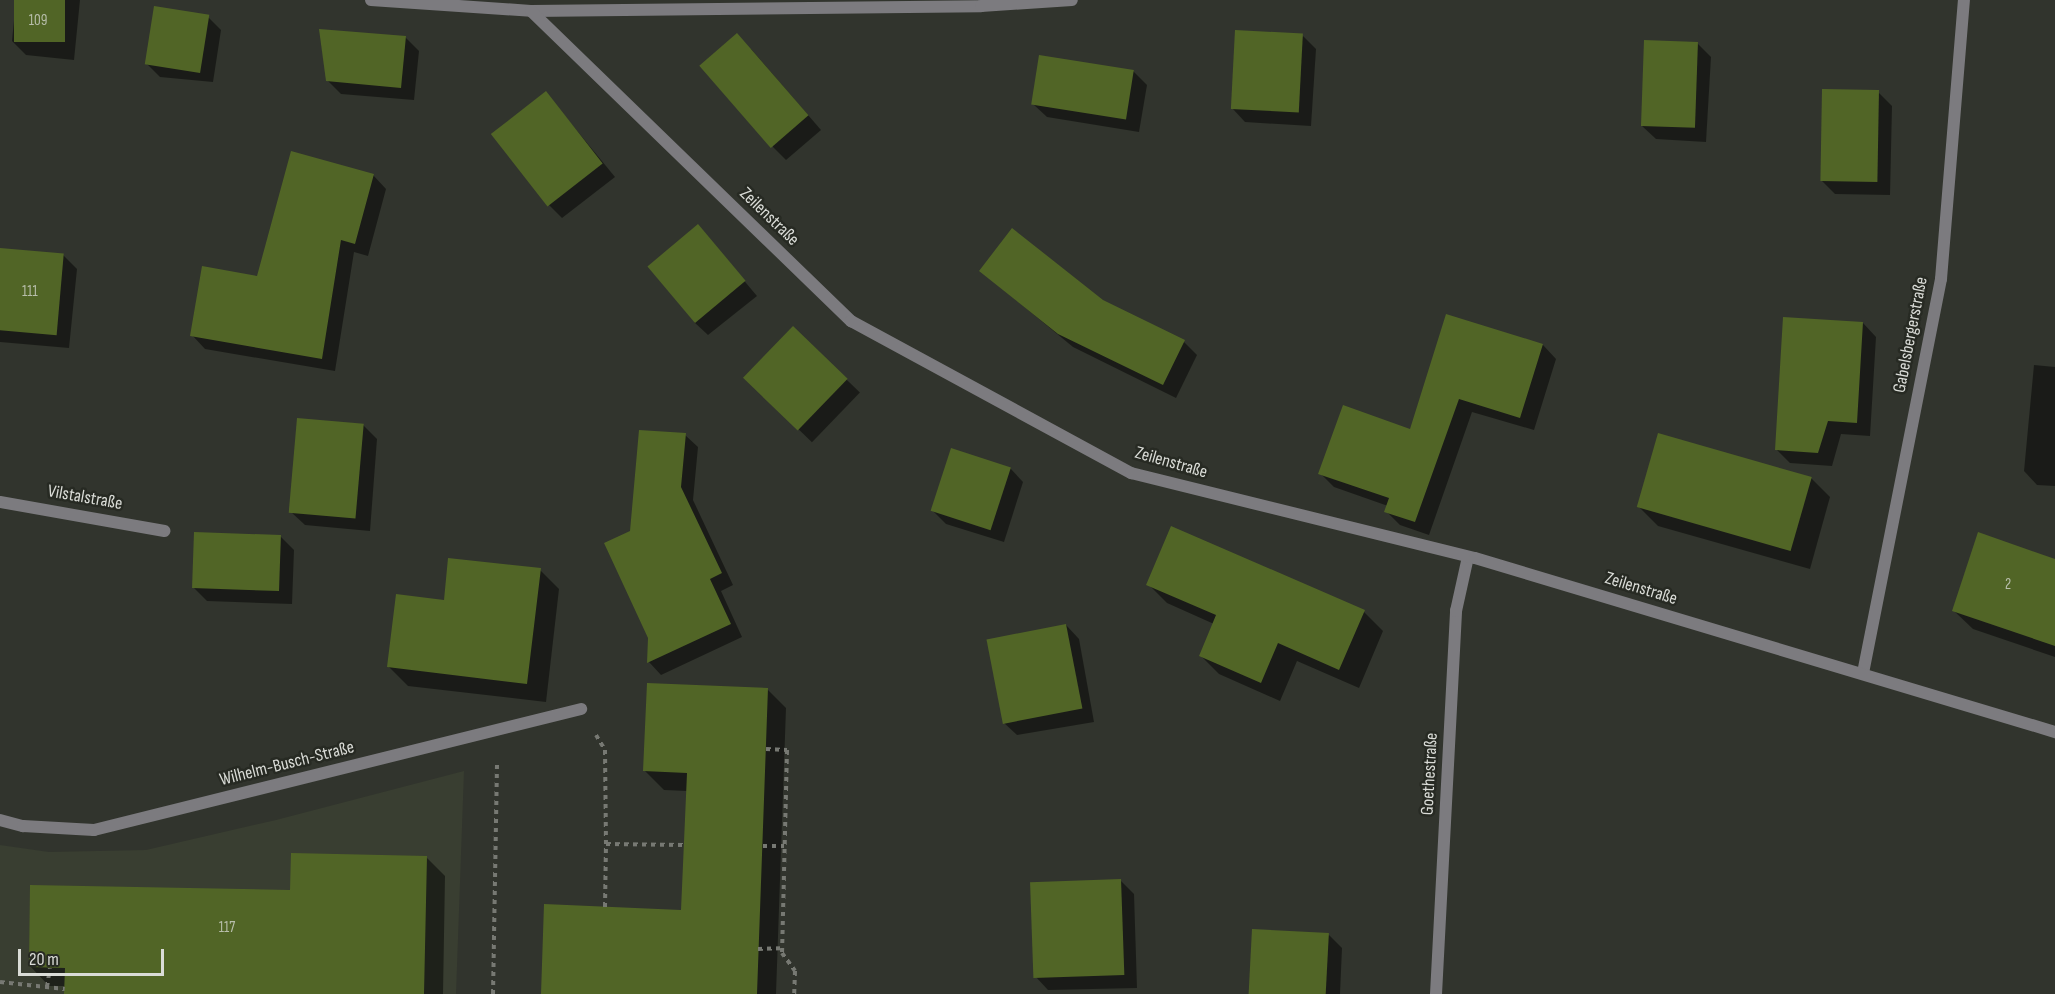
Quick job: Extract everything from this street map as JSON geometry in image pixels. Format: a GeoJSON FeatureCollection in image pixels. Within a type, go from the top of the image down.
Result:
{"type":"FeatureCollection","features":[{"type":"Feature","properties":{"kind":"street"},"geometry":{"type":"LineString","coordinates":[[371,0],[531,11],[981,6],[1072,0]]}},
{"type":"Feature","properties":{"kind":"street","name":"Gabelsbergerstraße"},"geometry":{"type":"LineString","coordinates":[[1863,674],[1941,279],[1964,0]]}},
{"type":"Feature","properties":{"kind":"street","name":"Zeilenstraße"},"geometry":{"type":"LineString","coordinates":[[531,11],[851,321],[1131,473],[1468,557],[2055,732]]}},
{"type":"Feature","properties":{"kind":"street","name":"Vilstalstraße"},"geometry":{"type":"LineString","coordinates":[[0,502],[164,531]]}},
{"type":"Feature","properties":{"kind":"street","name":"Goethestraße"},"geometry":{"type":"LineString","coordinates":[[1436,994],[1456,610],[1468,557]]}},
{"type":"Feature","properties":{"kind":"street","name":"Wilhelm-Busch-Straße"},"geometry":{"type":"LineString","coordinates":[[0,820],[23,826],[94,830],[581,709]]}},
{"type":"Feature","properties":{"kind":"path"},"geometry":{"type":"LineString","coordinates":[[581,709],[605,750],[605,907]]}},
{"type":"Feature","properties":{"kind":"path"},"geometry":{"type":"LineString","coordinates":[[493,994],[498,730]]}},
{"type":"Feature","properties":{"kind":"path"},"geometry":{"type":"LineString","coordinates":[[766,749],[787,750],[782,953],[795,971],[794,994]]}},
{"type":"Feature","properties":{"kind":"path"},"geometry":{"type":"LineString","coordinates":[[606,843],[684,845]]}},
{"type":"Feature","properties":{"kind":"path"},"geometry":{"type":"LineString","coordinates":[[763,846],[784,846]]}},
{"type":"Feature","properties":{"kind":"path"},"geometry":{"type":"LineString","coordinates":[[758,949],[782,948]]}},
{"type":"Feature","properties":{"kind":"path"},"geometry":{"type":"LineString","coordinates":[[47,987],[50,968]]}},
{"type":"Feature","properties":{"kind":"path"},"geometry":{"type":"LineString","coordinates":[[0,982],[64,989]]}},
{"type":"Feature","properties":{"kind":"shaded area"},"geometry":{"type":"Polygon","coordinates":[[[464,771],[456,994],[0,994],[0,845],[49,852],[146,850],[276,820],[464,771]]]}},
{"type":"Feature","properties":{"kind":"building"},"geometry":{"type":"Polygon","coordinates":[[[14,0],[65,0],[65,42],[14,42],[14,0]]]}},
{"type":"Feature","properties":{"kind":"building"},"geometry":{"type":"Polygon","coordinates":[[[154,6],[209,15],[200,73],[145,64],[154,6]]]}},
{"type":"Feature","properties":{"kind":"building"},"geometry":{"type":"Polygon","coordinates":[[[319,29],[406,36],[401,88],[326,81],[319,29]]]}},
{"type":"Feature","properties":{"kind":"building"},"geometry":{"type":"Polygon","coordinates":[[[1235,30],[1303,34],[1299,112],[1231,109],[1235,30]]]}},
{"type":"Feature","properties":{"kind":"building"},"geometry":{"type":"Polygon","coordinates":[[[737,33],[809,115],[771,148],[699,66],[737,33]]]}},
{"type":"Feature","properties":{"kind":"building"},"geometry":{"type":"Polygon","coordinates":[[[1644,40],[1698,42],[1695,128],[1641,126],[1644,40]]]}},
{"type":"Feature","properties":{"kind":"building"},"geometry":{"type":"Polygon","coordinates":[[[1039,55],[1134,70],[1126,119],[1031,104],[1039,55]]]}},
{"type":"Feature","properties":{"kind":"building"},"geometry":{"type":"Polygon","coordinates":[[[1822,89],[1879,90],[1877,182],[1820,181],[1822,89]]]}},
{"type":"Feature","properties":{"kind":"building"},"geometry":{"type":"Polygon","coordinates":[[[546,91],[603,163],[547,207],[491,134],[546,91]]]}},
{"type":"Feature","properties":{"kind":"building"},"geometry":{"type":"Polygon","coordinates":[[[291,151],[374,174],[355,244],[341,240],[322,359],[190,336],[202,266],[257,276],[291,151]]]}},
{"type":"Feature","properties":{"kind":"building"},"geometry":{"type":"Polygon","coordinates":[[[698,224],[746,281],[695,323],[647,266],[698,224]]]}},
{"type":"Feature","properties":{"kind":"building"},"geometry":{"type":"Polygon","coordinates":[[[1012,228],[1103,300],[1185,340],[1163,385],[1058,334],[979,271],[1012,228]]]}},
{"type":"Feature","properties":{"kind":"building"},"geometry":{"type":"Polygon","coordinates":[[[0,248],[64,254],[57,335],[0,330],[0,248]]]}},
{"type":"Feature","properties":{"kind":"building"},"geometry":{"type":"Polygon","coordinates":[[[1446,314],[1543,344],[1520,418],[1459,399],[1415,522],[1384,512],[1389,498],[1318,474],[1343,405],[1410,429],[1446,314]]]}},
{"type":"Feature","properties":{"kind":"building"},"geometry":{"type":"Polygon","coordinates":[[[1783,317],[1863,322],[1857,423],[1828,421],[1818,453],[1775,450],[1783,317]]]}},
{"type":"Feature","properties":{"kind":"building"},"geometry":{"type":"Polygon","coordinates":[[[793,326],[848,379],[798,431],[743,378],[793,326]]]}},
{"type":"Feature","properties":{"kind":"building"},"geometry":{"type":"Polygon","coordinates":[[[297,418],[364,424],[355,518],[289,513],[297,418]]]}},
{"type":"Feature","properties":{"kind":"building"},"geometry":{"type":"Polygon","coordinates":[[[639,430],[686,433],[681,487],[722,573],[710,579],[731,624],[647,663],[648,638],[604,543],[630,531],[639,430]]]}},
{"type":"Feature","properties":{"kind":"building"},"geometry":{"type":"Polygon","coordinates":[[[1658,433],[1812,477],[1791,551],[1637,507],[1658,433]]]}},
{"type":"Feature","properties":{"kind":"building"},"geometry":{"type":"Polygon","coordinates":[[[951,448],[1011,467],[991,530],[931,511],[951,448]]]}},
{"type":"Feature","properties":{"kind":"building"},"geometry":{"type":"Polygon","coordinates":[[[1171,526],[1365,610],[1339,670],[1278,643],[1261,683],[1199,656],[1216,615],[1146,585],[1171,526]]]}},
{"type":"Feature","properties":{"kind":"building"},"geometry":{"type":"Polygon","coordinates":[[[194,532],[281,535],[279,591],[192,588],[194,532]]]}},
{"type":"Feature","properties":{"kind":"building"},"geometry":{"type":"Polygon","coordinates":[[[1978,532],[2055,559],[2055,646],[1952,611],[1978,532]]]}},
{"type":"Feature","properties":{"kind":"building"},"geometry":{"type":"Polygon","coordinates":[[[448,558],[541,568],[527,684],[387,667],[396,594],[444,600],[448,558]]]}},
{"type":"Feature","properties":{"kind":"building"},"geometry":{"type":"Polygon","coordinates":[[[1066,624],[1082,708],[1003,724],[986,639],[1066,624]]]}},
{"type":"Feature","properties":{"kind":"building"},"geometry":{"type":"Polygon","coordinates":[[[647,683],[768,688],[757,994],[541,994],[544,904],[681,910],[687,773],[643,771],[647,683]]]}},
{"type":"Feature","properties":{"kind":"building"},"geometry":{"type":"Polygon","coordinates":[[[291,853],[427,856],[424,994],[64,994],[65,968],[29,967],[30,885],[290,890],[291,853]]]}},
{"type":"Feature","properties":{"kind":"building"},"geometry":{"type":"Polygon","coordinates":[[[1121,879],[1124,975],[1033,978],[1030,882],[1121,879]]]}},
{"type":"Feature","properties":{"kind":"building"},"geometry":{"type":"Polygon","coordinates":[[[1252,929],[1329,933],[1326,994],[1249,994],[1252,929]]]}}]}
